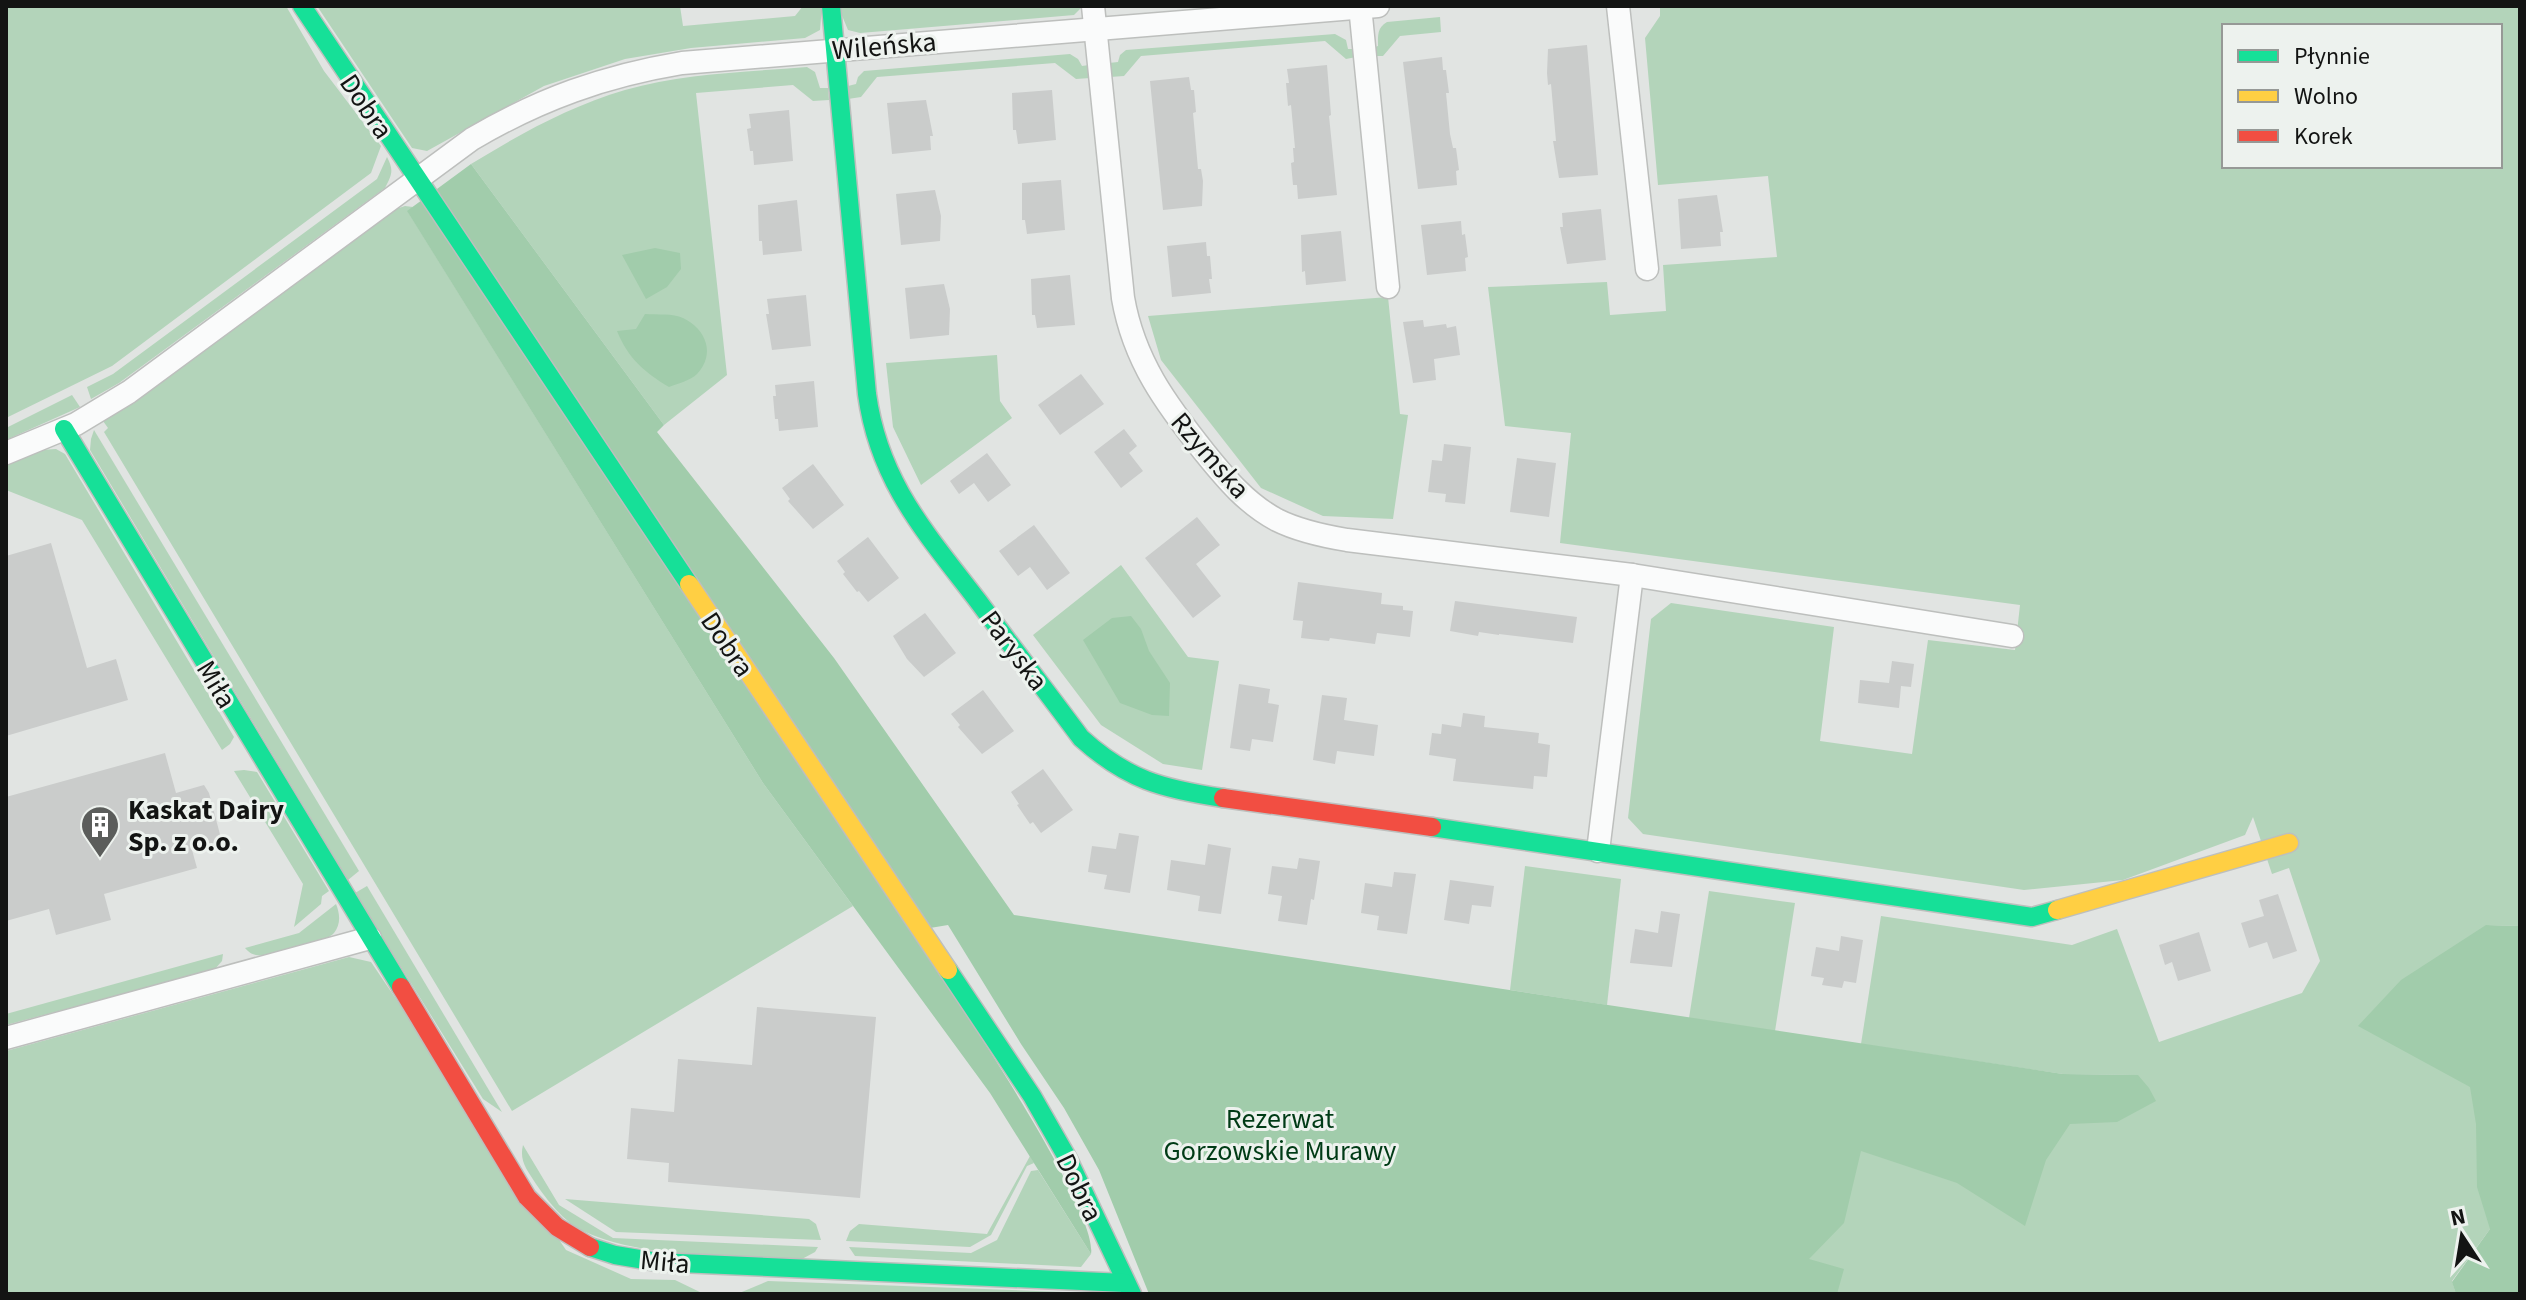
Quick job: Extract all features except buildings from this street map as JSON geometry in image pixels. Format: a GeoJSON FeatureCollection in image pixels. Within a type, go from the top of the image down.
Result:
{"type":"FeatureCollection","features":[{"type":"Feature","properties":{"kind":"street","name":"Dobra"},"geometry":{"type":"LineString","coordinates":[[302,6],[1032,1096],[1068,1159],[1129,1288]]}},
{"type":"Feature","properties":{"kind":"street","name":"Paryska"},"geometry":{"type":"LineString","coordinates":[[831,6],[868,405],[881,459],[913,515],[1081,738],[1126,773],[1177,791],[2032,917],[2289,843]]}},
{"type":"Feature","properties":{"kind":"street","name":"Wileńska"},"geometry":{"type":"LineString","coordinates":[[416,179],[500,122],[560,94],[600,80],[682,63],[835,49],[1094,17],[1366,6]]}},
{"type":"Feature","properties":{"kind":"street"},"geometry":{"type":"LineString","coordinates":[[1366,6],[1388,287]]}},
{"type":"Feature","properties":{"kind":"street"},"geometry":{"type":"LineString","coordinates":[[1618,6],[1647,269]]}},
{"type":"Feature","properties":{"kind":"street","name":"Rzymska"},"geometry":{"type":"LineString","coordinates":[[1094,17],[1123,298],[1133,339],[1155,387],[1181,423],[1235,488],[1258,508],[1276,519],[1319,535],[1632,575],[2012,636]]}},
{"type":"Feature","properties":{"kind":"street"},"geometry":{"type":"LineString","coordinates":[[6,453],[64,429],[129,392],[416,179]]}},
{"type":"Feature","properties":{"kind":"street","name":"Miła"},"geometry":{"type":"LineString","coordinates":[[64,429],[527,1197],[552,1224],[585,1247],[616,1256],[657,1262],[1129,1288]]}},
{"type":"Feature","properties":{"kind":"street"},"geometry":{"type":"LineString","coordinates":[[1598,851],[1632,575]]}},
{"type":"Feature","properties":{"kind":"street"},"geometry":{"type":"LineString","coordinates":[[6,1038],[370,938]]}},
{"type":"Feature","properties":{"kind":"green space"},"geometry":{"type":"Polygon","coordinates":[[[6,6],[286,6],[324,71],[381,146],[371,173],[112,366],[6,418],[6,6]]]}},
{"type":"Feature","properties":{"kind":"green space"},"geometry":{"type":"Polygon","coordinates":[[[317,6],[680,6],[683,26],[795,16],[803,6],[822,6],[820,30],[805,38],[691,48],[625,59],[544,86],[427,151],[412,148],[317,6]]]}},
{"type":"Feature","properties":{"kind":"green space"},"geometry":{"type":"Polygon","coordinates":[[[838,6],[1083,6],[1074,15],[860,33],[848,30],[838,6]]]}},
{"type":"Feature","properties":{"kind":"green space"},"geometry":{"type":"Polygon","coordinates":[[[1660,6],[2520,6],[2520,926],[2486,925],[2520,935],[2490,1229],[2452,1281],[2456,1294],[1174,1294],[2134,1075],[2063,1074],[1861,1044],[1881,916],[2072,945],[2117,929],[2159,1042],[2302,993],[2320,961],[2289,868],[2272,874],[2253,817],[2245,835],[2123,880],[2024,890],[1643,834],[1628,818],[1651,619],[1671,603],[1834,627],[1820,741],[1912,754],[1928,640],[2015,650],[2020,605],[1560,543],[1571,433],[1505,426],[1488,287],[1607,282],[1610,315],[1666,311],[1663,265],[1777,257],[1768,176],[1658,185],[1645,38],[1660,16],[1660,6]]]}},
{"type":"Feature","properties":{"kind":"green space"},"geometry":{"type":"Polygon","coordinates":[[[1440,17],[1441,32],[1400,36],[1383,56],[1373,56],[1372,48],[1378,46],[1380,29],[1387,22],[1440,17]]]}},
{"type":"Feature","properties":{"kind":"green space"},"geometry":{"type":"Polygon","coordinates":[[[1335,34],[1346,40],[1348,49],[1355,49],[1356,57],[1346,59],[1325,41],[1141,56],[1124,76],[1110,77],[1109,63],[1118,62],[1126,50],[1335,34]]]}},
{"type":"Feature","properties":{"kind":"green space"},"geometry":{"type":"Polygon","coordinates":[[[1070,54],[1082,66],[1089,65],[1090,78],[1076,79],[1055,63],[877,77],[861,97],[848,99],[848,86],[856,84],[864,71],[1070,54]]]}},
{"type":"Feature","properties":{"kind":"green space"},"geometry":{"type":"Polygon","coordinates":[[[807,67],[815,72],[820,88],[828,88],[829,100],[813,101],[793,85],[696,93],[727,375],[664,425],[471,164],[546,122],[625,90],[692,77],[807,67]]]}},
{"type":"Feature","properties":{"kind":"green space"},"geometry":{"type":"Polygon","coordinates":[[[387,157],[391,172],[385,188],[119,383],[91,399],[87,387],[113,374],[377,179],[387,157]]]}},
{"type":"Feature","properties":{"kind":"green space","name":"Rezerwat Gorzowskie Murawy"},"geometry":{"type":"Polygon","coordinates":[[[471,164],[664,425],[657,432],[834,658],[1014,915],[2063,1074],[2138,1075],[2156,1101],[2117,1122],[2070,1124],[2046,1160],[2025,1226],[1957,1183],[1861,1151],[1844,1223],[1809,1259],[1844,1269],[1837,1294],[1149,1294],[1099,1170],[1064,1108],[948,925],[912,931],[985,1043],[1046,1145],[1087,1229],[1091,1254],[990,1093],[763,783],[407,211],[471,164]]]}},
{"type":"Feature","properties":{"kind":"green space"},"geometry":{"type":"Polygon","coordinates":[[[413,207],[408,212],[763,783],[853,906],[512,1111],[104,432],[108,428],[103,421],[134,403],[396,209],[413,207]]]}},
{"type":"Feature","properties":{"kind":"green space"},"geometry":{"type":"Polygon","coordinates":[[[655,248],[680,253],[681,269],[667,287],[646,299],[622,255],[655,248]]]}},
{"type":"Feature","properties":{"kind":"green space"},"geometry":{"type":"Polygon","coordinates":[[[1388,297],[1400,414],[1408,415],[1393,519],[1323,516],[1261,488],[1161,360],[1148,316],[1388,297]]]}},
{"type":"Feature","properties":{"kind":"green space"},"geometry":{"type":"Polygon","coordinates":[[[645,314],[679,316],[703,335],[706,358],[694,376],[669,387],[644,370],[632,357],[617,331],[636,329],[645,314]]]}},
{"type":"Feature","properties":{"kind":"green space"},"geometry":{"type":"Polygon","coordinates":[[[997,355],[1000,401],[1012,418],[921,485],[893,427],[886,363],[997,355]]]}},
{"type":"Feature","properties":{"kind":"green space"},"geometry":{"type":"Polygon","coordinates":[[[72,395],[80,407],[6,440],[6,428],[72,395]]]}},
{"type":"Feature","properties":{"kind":"green space"},"geometry":{"type":"Polygon","coordinates":[[[94,430],[359,871],[348,880],[90,450],[94,430]]]}},
{"type":"Feature","properties":{"kind":"green space"},"geometry":{"type":"Polygon","coordinates":[[[56,449],[65,454],[234,737],[222,750],[82,520],[6,490],[6,465],[41,450],[56,449]]]}},
{"type":"Feature","properties":{"kind":"green space"},"geometry":{"type":"Polygon","coordinates":[[[1121,565],[1188,657],[1219,661],[1202,770],[1163,764],[1101,725],[1033,635],[1121,565]]]}},
{"type":"Feature","properties":{"kind":"green space"},"geometry":{"type":"Polygon","coordinates":[[[1131,616],[1170,683],[1169,716],[1152,715],[1120,703],[1083,640],[1112,618],[1131,616]]]}},
{"type":"Feature","properties":{"kind":"green space"},"geometry":{"type":"Polygon","coordinates":[[[234,771],[257,772],[329,891],[322,896],[321,904],[294,927],[303,884],[234,771]]]}},
{"type":"Feature","properties":{"kind":"green space"},"geometry":{"type":"Polygon","coordinates":[[[1525,866],[1621,879],[1607,1005],[1510,990],[1525,866]]]}},
{"type":"Feature","properties":{"kind":"green space"},"geometry":{"type":"Polygon","coordinates":[[[367,886],[502,1112],[483,1099],[355,893],[367,886]]]}},
{"type":"Feature","properties":{"kind":"green space"},"geometry":{"type":"Polygon","coordinates":[[[1709,891],[1795,903],[1775,1031],[1689,1018],[1709,891]]]}},
{"type":"Feature","properties":{"kind":"green space"},"geometry":{"type":"Polygon","coordinates":[[[336,904],[339,923],[329,937],[273,954],[256,955],[245,948],[299,933],[336,904]]]}},
{"type":"Feature","properties":{"kind":"green space"},"geometry":{"type":"Polygon","coordinates":[[[2486,925],[2520,926],[2520,1294],[2456,1294],[2452,1282],[2490,1229],[2477,1187],[2476,1124],[2470,1087],[2358,1026],[2401,980],[2486,925]]]}},
{"type":"Feature","properties":{"kind":"green space"},"geometry":{"type":"Polygon","coordinates":[[[223,954],[222,961],[214,970],[6,1025],[6,1014],[223,954]]]}},
{"type":"Feature","properties":{"kind":"green space"},"geometry":{"type":"Polygon","coordinates":[[[349,957],[371,962],[566,1250],[631,1279],[675,1280],[704,1294],[6,1294],[6,1051],[349,957]]]}},
{"type":"Feature","properties":{"kind":"green space"},"geometry":{"type":"Polygon","coordinates":[[[523,1145],[559,1205],[613,1238],[818,1247],[802,1259],[662,1252],[608,1240],[576,1227],[556,1210],[527,1170],[522,1156],[523,1145]]]}},
{"type":"Feature","properties":{"kind":"green space"},"geometry":{"type":"Polygon","coordinates":[[[1030,1156],[1034,1163],[1027,1166],[991,1235],[970,1247],[846,1241],[850,1231],[859,1224],[987,1234],[1030,1156]]]}},
{"type":"Feature","properties":{"kind":"green space"},"geometry":{"type":"Polygon","coordinates":[[[1038,1170],[1091,1254],[1081,1267],[855,1256],[849,1247],[971,1253],[997,1240],[1031,1171],[1038,1170]]]}},
{"type":"Feature","properties":{"kind":"green space"},"geometry":{"type":"Polygon","coordinates":[[[565,1199],[809,1219],[816,1224],[821,1240],[616,1232],[565,1199]]]}},
{"type":"Feature","properties":{"kind":"green space"},"geometry":{"type":"Polygon","coordinates":[[[768,1281],[1116,1294],[737,1294],[768,1281]]]}},
{"type":"Feature","properties":{"kind":"traffic: fast"},"geometry":{"type":"LineString","coordinates":[[302,6],[689,584]]}},
{"type":"Feature","properties":{"kind":"traffic: fast"},"geometry":{"type":"LineString","coordinates":[[831,6],[867,394],[882,454],[894,480],[923,529],[1081,738],[1130,773],[1182,791],[1223,798]]}},
{"type":"Feature","properties":{"kind":"traffic: fast"},"geometry":{"type":"LineString","coordinates":[[64,429],[401,987]]}},
{"type":"Feature","properties":{"kind":"traffic: fast"},"geometry":{"type":"LineString","coordinates":[[1432,827],[2032,917],[2057,910]]}},
{"type":"Feature","properties":{"kind":"traffic: fast"},"geometry":{"type":"LineString","coordinates":[[948,970],[1032,1096],[1068,1159],[1132,1294]]}},
{"type":"Feature","properties":{"kind":"traffic: fast"},"geometry":{"type":"LineString","coordinates":[[590,1247],[657,1262],[1125,1283]]}},
{"type":"Feature","properties":{"kind":"traffic: slow"},"geometry":{"type":"LineString","coordinates":[[689,584],[948,970]]}},
{"type":"Feature","properties":{"kind":"traffic: slow"},"geometry":{"type":"LineString","coordinates":[[2057,910],[2289,843]]}},
{"type":"Feature","properties":{"kind":"traffic: jam"},"geometry":{"type":"LineString","coordinates":[[1223,798],[1432,827]]}},
{"type":"Feature","properties":{"kind":"traffic: jam"},"geometry":{"type":"LineString","coordinates":[[401,987],[527,1197],[557,1227],[590,1247]]}},
{"type":"Feature","properties":{"kind":"place","name":"Kaskat Dairy Sp. z o.o."},"geometry":{"type":"Point","coordinates":[100,859]}}]}
